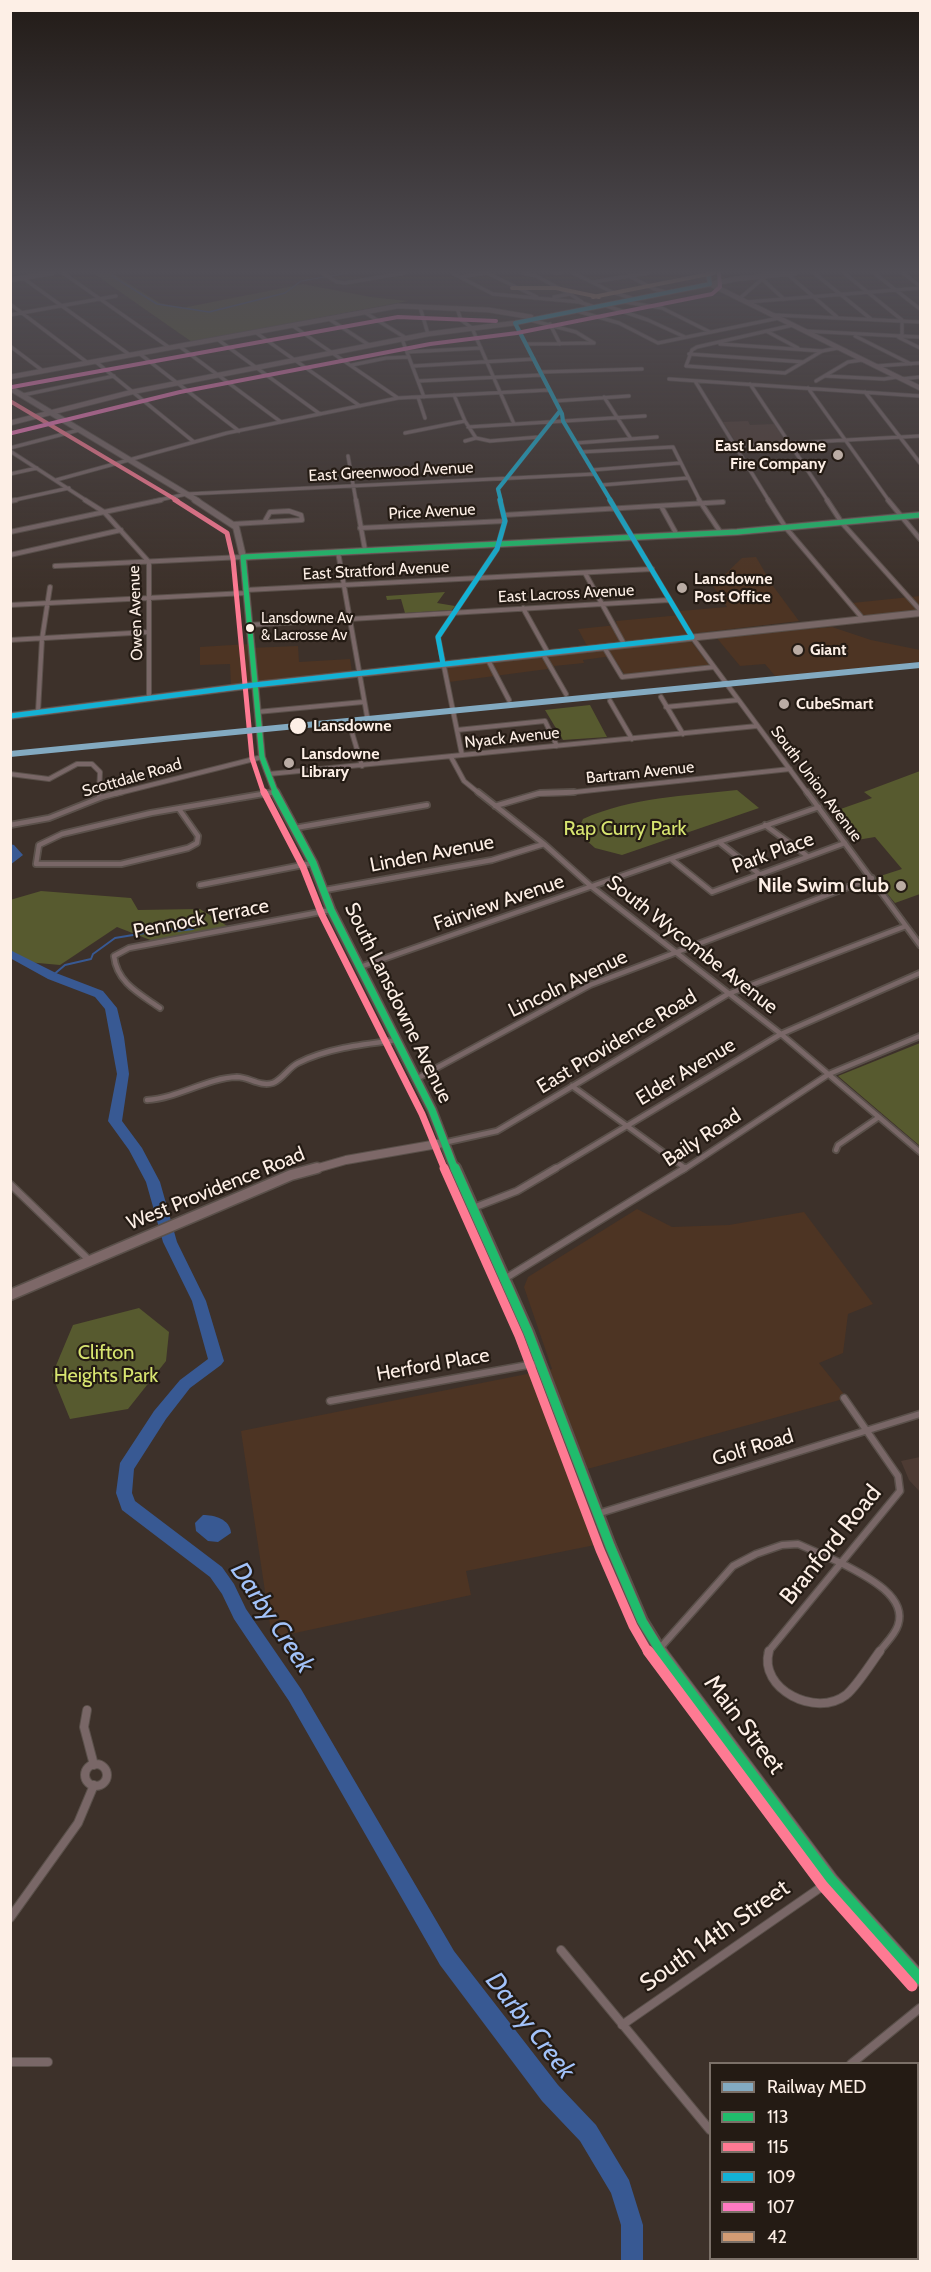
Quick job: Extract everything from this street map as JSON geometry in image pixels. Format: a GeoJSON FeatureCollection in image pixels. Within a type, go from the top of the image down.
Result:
{"type":"FeatureCollection","features":[{"type":"Feature","properties":{"kind":"main road"},"geometry":{"type":"LineString","coordinates":[[10,423],[132,392],[195,379]]}},
{"type":"Feature","properties":{"kind":"main road"},"geometry":{"type":"LineString","coordinates":[[901,379],[921,388]]}},
{"type":"Feature","properties":{"kind":"main road"},"geometry":{"type":"LineString","coordinates":[[12,390],[187,494],[233,524]]}},
{"type":"Feature","properties":{"kind":"main road"},"geometry":{"type":"LineString","coordinates":[[243,557],[721,533],[921,515]]}},
{"type":"Feature","properties":{"kind":"main road","name":"South Lansdowne Avenue"},"geometry":{"type":"LineString","coordinates":[[233,524],[239,535],[243,557],[262,757],[275,792],[313,863],[331,910],[418,1078],[443,1143],[506,1278],[541,1363],[578,1468]]}},
{"type":"Feature","properties":{"kind":"main road"},"geometry":{"type":"LineString","coordinates":[[10,716],[254,685],[921,611]]}},
{"type":"Feature","properties":{"kind":"main road","name":"West Providence Road"},"geometry":{"type":"LineString","coordinates":[[10,1295],[190,1217],[305,1171],[346,1160],[443,1143]]}},
{"type":"Feature","properties":{"kind":"main road","name":"Main Street"},"geometry":{"type":"LineString","coordinates":[[578,1468],[595,1514],[643,1622],[658,1650],[831,1880],[921,1979]]}},
{"type":"Feature","properties":{"kind":"street"},"geometry":{"type":"LineString","coordinates":[[23,395],[100,379]]}},
{"type":"Feature","properties":{"kind":"street"},"geometry":{"type":"LineString","coordinates":[[117,379],[194,442]]}},
{"type":"Feature","properties":{"kind":"street"},"geometry":{"type":"LineString","coordinates":[[174,379],[239,431]]}},
{"type":"Feature","properties":{"kind":"street"},"geometry":{"type":"LineString","coordinates":[[222,379],[281,422]]}},
{"type":"Feature","properties":{"kind":"street"},"geometry":{"type":"LineString","coordinates":[[271,379],[320,414]]}},
{"type":"Feature","properties":{"kind":"street"},"geometry":{"type":"LineString","coordinates":[[321,379],[360,406]]}},
{"type":"Feature","properties":{"kind":"street"},"geometry":{"type":"LineString","coordinates":[[372,379],[398,398]]}},
{"type":"Feature","properties":{"kind":"street"},"geometry":{"type":"LineString","coordinates":[[424,397],[418,381],[455,379]]}},
{"type":"Feature","properties":{"kind":"street"},"geometry":{"type":"LineString","coordinates":[[495,379],[514,424]]}},
{"type":"Feature","properties":{"kind":"street","name":"South Union Avenue"},"geometry":{"type":"LineString","coordinates":[[544,379],[563,421],[692,637],[921,945]]}},
{"type":"Feature","properties":{"kind":"street"},"geometry":{"type":"LineString","coordinates":[[669,379],[921,396]]}},
{"type":"Feature","properties":{"kind":"street"},"geometry":{"type":"LineString","coordinates":[[816,381],[820,379]]}},
{"type":"Feature","properties":{"kind":"street"},"geometry":{"type":"LineString","coordinates":[[871,379],[892,379]]}},
{"type":"Feature","properties":{"kind":"street"},"geometry":{"type":"LineString","coordinates":[[695,381],[786,528],[863,619]]}},
{"type":"Feature","properties":{"kind":"street"},"geometry":{"type":"LineString","coordinates":[[750,384],[842,523],[921,611]]}},
{"type":"Feature","properties":{"kind":"street"},"geometry":{"type":"LineString","coordinates":[[808,388],[900,517],[921,538]]}},
{"type":"Feature","properties":{"kind":"street"},"geometry":{"type":"LineString","coordinates":[[56,480],[239,431],[398,398],[549,390]]}},
{"type":"Feature","properties":{"kind":"street"},"geometry":{"type":"LineString","coordinates":[[865,392],[921,463]]}},
{"type":"Feature","properties":{"kind":"street"},"geometry":{"type":"LineString","coordinates":[[454,395],[465,421],[476,438]]}},
{"type":"Feature","properties":{"kind":"street"},"geometry":{"type":"LineString","coordinates":[[555,400],[629,396]]}},
{"type":"Feature","properties":{"kind":"street"},"geometry":{"type":"LineString","coordinates":[[417,397],[425,418]]}},
{"type":"Feature","properties":{"kind":"street"},"geometry":{"type":"LineString","coordinates":[[604,397],[631,439]]}},
{"type":"Feature","properties":{"kind":"street"},"geometry":{"type":"LineString","coordinates":[[462,755],[438,637],[495,553],[505,521],[498,489],[560,411]]}},
{"type":"Feature","properties":{"kind":"street"},"geometry":{"type":"LineString","coordinates":[[469,427],[645,416]]}},
{"type":"Feature","properties":{"kind":"street"},"geometry":{"type":"LineString","coordinates":[[405,433],[465,421]]}},
{"type":"Feature","properties":{"kind":"street"},"geometry":{"type":"LineString","coordinates":[[10,449],[79,430]]}},
{"type":"Feature","properties":{"kind":"street"},"geometry":{"type":"LineString","coordinates":[[737,446],[921,436]]}},
{"type":"Feature","properties":{"kind":"street"},"geometry":{"type":"LineString","coordinates":[[465,441],[476,438],[490,441],[539,437]]}},
{"type":"Feature","properties":{"kind":"street"},"geometry":{"type":"LineString","coordinates":[[576,443],[657,437]]}},
{"type":"Feature","properties":{"kind":"street"},"geometry":{"type":"LineString","coordinates":[[581,452],[670,446],[674,448],[701,503],[721,533]]}},
{"type":"Feature","properties":{"kind":"street","name":"Owen Avenue"},"geometry":{"type":"LineString","coordinates":[[10,449],[104,512],[149,562],[149,698]]}},
{"type":"Feature","properties":{"kind":"street"},"geometry":{"type":"LineString","coordinates":[[348,456],[365,550]]}},
{"type":"Feature","properties":{"kind":"street"},"geometry":{"type":"LineString","coordinates":[[592,470],[680,463]]}},
{"type":"Feature","properties":{"kind":"street"},"geometry":{"type":"LineString","coordinates":[[10,474],[37,468]]}},
{"type":"Feature","properties":{"kind":"street","name":"East Greenwood Avenue"},"geometry":{"type":"LineString","coordinates":[[10,532],[187,494],[595,474]]}},
{"type":"Feature","properties":{"kind":"street"},"geometry":{"type":"LineString","coordinates":[[602,485],[688,478]]}},
{"type":"Feature","properties":{"kind":"street"},"geometry":{"type":"LineString","coordinates":[[10,501],[69,488]]}},
{"type":"Feature","properties":{"kind":"street"},"geometry":{"type":"LineString","coordinates":[[504,515],[723,502]]}},
{"type":"Feature","properties":{"kind":"street"},"geometry":{"type":"LineString","coordinates":[[661,506],[677,535]]}},
{"type":"Feature","properties":{"kind":"street"},"geometry":{"type":"LineString","coordinates":[[233,524],[302,520],[298,513],[282,511],[270,512],[265,521]]}},
{"type":"Feature","properties":{"kind":"street","name":"Price Avenue"},"geometry":{"type":"LineString","coordinates":[[360,528],[505,521]]}},
{"type":"Feature","properties":{"kind":"street"},"geometry":{"type":"LineString","coordinates":[[10,555],[121,530]]}},
{"type":"Feature","properties":{"kind":"street"},"geometry":{"type":"LineString","coordinates":[[338,552],[342,585],[367,716]]}},
{"type":"Feature","properties":{"kind":"street"},"geometry":{"type":"LineString","coordinates":[[55,566],[243,557]]}},
{"type":"Feature","properties":{"kind":"street","name":"East Stratford Avenue"},"geometry":{"type":"LineString","coordinates":[[246,591],[652,569]]}},
{"type":"Feature","properties":{"kind":"street"},"geometry":{"type":"LineString","coordinates":[[585,573],[624,644]]}},
{"type":"Feature","properties":{"kind":"street"},"geometry":{"type":"LineString","coordinates":[[38,712],[42,639],[50,587]]}},
{"type":"Feature","properties":{"kind":"street"},"geometry":{"type":"LineString","coordinates":[[10,605],[246,591]]}},
{"type":"Feature","properties":{"kind":"street","name":"East Lacross Avenue"},"geometry":{"type":"LineString","coordinates":[[249,625],[669,600]]}},
{"type":"Feature","properties":{"kind":"street"},"geometry":{"type":"LineString","coordinates":[[523,609],[566,694]]}},
{"type":"Feature","properties":{"kind":"street"},"geometry":{"type":"LineString","coordinates":[[10,640],[149,632]]}},
{"type":"Feature","properties":{"kind":"street"},"geometry":{"type":"LineString","coordinates":[[604,647],[622,677],[714,667]]}},
{"type":"Feature","properties":{"kind":"street"},"geometry":{"type":"LineString","coordinates":[[488,660],[509,700]]}},
{"type":"Feature","properties":{"kind":"street"},"geometry":{"type":"LineString","coordinates":[[661,697],[683,734]]}},
{"type":"Feature","properties":{"kind":"street"},"geometry":{"type":"LineString","coordinates":[[666,707],[738,700]]}},
{"type":"Feature","properties":{"kind":"street"},"geometry":{"type":"LineString","coordinates":[[610,701],[632,739]]}},
{"type":"Feature","properties":{"kind":"street"},"geometry":{"type":"LineString","coordinates":[[257,712],[363,702]]}},
{"type":"Feature","properties":{"kind":"street"},"geometry":{"type":"LineString","coordinates":[[457,730],[545,721],[557,746]]}},
{"type":"Feature","properties":{"kind":"street"},"geometry":{"type":"LineString","coordinates":[[350,726],[362,766]]}},
{"type":"Feature","properties":{"kind":"street","name":"Nyack Avenue"},"geometry":{"type":"LineString","coordinates":[[269,774],[757,726]]}},
{"type":"Feature","properties":{"kind":"street","name":"Scottdale Road"},"geometry":{"type":"LineString","coordinates":[[10,825],[49,818],[99,798],[262,757]]}},
{"type":"Feature","properties":{"kind":"street","name":"South Wycombe Avenue"},"geometry":{"type":"LineString","coordinates":[[451,757],[462,778],[495,806],[544,844],[592,887],[781,1034],[921,1152]]}},
{"type":"Feature","properties":{"kind":"street"},"geometry":{"type":"LineString","coordinates":[[10,774],[49,779],[77,764],[92,764],[100,772],[99,798]]}},
{"type":"Feature","properties":{"kind":"street","name":"Bartram Avenue"},"geometry":{"type":"LineString","coordinates":[[495,806],[540,793],[566,793],[790,769]]}},
{"type":"Feature","properties":{"kind":"street"},"geometry":{"type":"LineString","coordinates":[[179,809],[198,836],[198,843],[188,848],[121,864],[36,864],[39,845],[46,840],[151,813],[275,792]]}},
{"type":"Feature","properties":{"kind":"street"},"geometry":{"type":"LineString","coordinates":[[296,828],[427,805]]}},
{"type":"Feature","properties":{"kind":"street","name":"Fairview Avenue"},"geometry":{"type":"LineString","coordinates":[[360,967],[819,807]]}},
{"type":"Feature","properties":{"kind":"street"},"geometry":{"type":"LineString","coordinates":[[765,825],[806,855]]}},
{"type":"Feature","properties":{"kind":"street"},"geometry":{"type":"LineString","coordinates":[[719,842],[758,873]]}},
{"type":"Feature","properties":{"kind":"street","name":"Park Place"},"geometry":{"type":"LineString","coordinates":[[671,859],[712,892],[806,855],[844,843]]}},
{"type":"Feature","properties":{"kind":"street","name":"Linden Avenue"},"geometry":{"type":"LineString","coordinates":[[325,890],[492,860],[544,844]]}},
{"type":"Feature","properties":{"kind":"street"},"geometry":{"type":"LineString","coordinates":[[200,885],[313,863]]}},
{"type":"Feature","properties":{"kind":"street","name":"Lincoln Avenue"},"geometry":{"type":"LineString","coordinates":[[418,1078],[590,985],[872,878]]}},
{"type":"Feature","properties":{"kind":"street","name":"Pennock Terrace"},"geometry":{"type":"LineString","coordinates":[[160,1008],[122,979],[114,964],[114,956],[129,948],[331,910]]}},
{"type":"Feature","properties":{"kind":"street","name":"East Providence Road"},"geometry":{"type":"LineString","coordinates":[[443,1143],[496,1131],[728,994],[906,926]]}},
{"type":"Feature","properties":{"kind":"street","name":"Elder Avenue"},"geometry":{"type":"LineString","coordinates":[[474,1208],[517,1191],[781,1034],[921,973]]}},
{"type":"Feature","properties":{"kind":"street","name":"Baily Road"},"geometry":{"type":"LineString","coordinates":[[506,1278],[685,1168],[829,1074],[921,1036]]}},
{"type":"Feature","properties":{"kind":"street"},"geometry":{"type":"LineString","coordinates":[[147,1100],[174,1097],[208,1083],[238,1077],[265,1084],[273,1083],[296,1063],[375,1042],[397,1040]]}},
{"type":"Feature","properties":{"kind":"street"},"geometry":{"type":"LineString","coordinates":[[572,1086],[685,1168]]}},
{"type":"Feature","properties":{"kind":"street"},"geometry":{"type":"LineString","coordinates":[[837,1150],[838,1145],[879,1117]]}},
{"type":"Feature","properties":{"kind":"street"},"geometry":{"type":"LineString","coordinates":[[11,1186],[89,1260]]}},
{"type":"Feature","properties":{"kind":"street","name":"Herford Place"},"geometry":{"type":"LineString","coordinates":[[330,1401],[541,1363]]}},
{"type":"Feature","properties":{"kind":"street","name":"Branford Road"},"geometry":{"type":"LineString","coordinates":[[840,1564],[887,1592],[897,1605],[900,1617],[897,1629],[846,1695],[832,1701],[815,1701],[780,1689],[769,1677],[766,1665],[768,1652],[840,1564],[900,1491],[898,1476],[844,1398]]}},
{"type":"Feature","properties":{"kind":"street","name":"Golf Road"},"geometry":{"type":"LineString","coordinates":[[595,1514],[921,1414]]}},
{"type":"Feature","properties":{"kind":"street"},"geometry":{"type":"LineString","coordinates":[[658,1650],[725,1575],[743,1560],[777,1546],[797,1544],[812,1548],[840,1564]]}},
{"type":"Feature","properties":{"kind":"street"},"geometry":{"type":"LineString","coordinates":[[87,1710],[84,1727],[94,1765]]}},
{"type":"Feature","properties":{"kind":"street"},"geometry":{"type":"LineString","coordinates":[[94,1765],[105,1767],[108,1775],[104,1782],[94,1785],[86,1781],[85,1777],[87,1770],[94,1765]]}},
{"type":"Feature","properties":{"kind":"street"},"geometry":{"type":"LineString","coordinates":[[10,1918],[78,1822],[94,1785]]}},
{"type":"Feature","properties":{"kind":"street","name":"South 14th Street"},"geometry":{"type":"LineString","coordinates":[[622,2025],[831,1880]]}},
{"type":"Feature","properties":{"kind":"street"},"geometry":{"type":"LineString","coordinates":[[561,1950],[709,2128]]}},
{"type":"Feature","properties":{"kind":"street"},"geometry":{"type":"LineString","coordinates":[[853,2062],[921,2008]]}},
{"type":"Feature","properties":{"kind":"street"},"geometry":{"type":"LineString","coordinates":[[10,2062],[48,2062]]}},
{"type":"Feature","properties":{"kind":"shaded area"},"geometry":{"type":"Polygon","coordinates":[[[748,421],[750,425],[774,424],[786,442],[737,444],[723,422],[748,421]]]}},
{"type":"Feature","properties":{"kind":"shaded area"},"geometry":{"type":"Polygon","coordinates":[[[756,557],[773,586],[799,621],[587,646],[578,629],[617,625],[616,621],[681,615],[680,611],[727,607],[713,586],[742,558],[756,557]]]}},
{"type":"Feature","properties":{"kind":"shaded area"},"geometry":{"type":"Polygon","coordinates":[[[920,596],[920,610],[863,616],[852,603],[920,596]]]}},
{"type":"Feature","properties":{"kind":"shaded area"},"geometry":{"type":"Polygon","coordinates":[[[832,627],[871,640],[920,650],[920,662],[776,677],[765,664],[740,666],[716,637],[832,627]]]}},
{"type":"Feature","properties":{"kind":"shaded area"},"geometry":{"type":"Polygon","coordinates":[[[690,640],[710,666],[625,675],[612,656],[583,660],[584,663],[554,666],[555,668],[449,682],[445,666],[690,640]]]}},
{"type":"Feature","properties":{"kind":"shaded area"},"geometry":{"type":"Polygon","coordinates":[[[248,644],[249,648],[298,646],[299,662],[350,659],[352,672],[231,686],[230,664],[200,665],[200,647],[248,644]]]}},
{"type":"Feature","properties":{"kind":"shaded area"},"geometry":{"type":"Polygon","coordinates":[[[637,1209],[672,1227],[729,1225],[804,1212],[873,1304],[848,1314],[843,1353],[819,1363],[847,1398],[569,1474],[595,1545],[466,1571],[471,1595],[272,1638],[241,1431],[552,1369],[524,1287],[528,1277],[637,1209]]]}},
{"type":"Feature","properties":{"kind":"shaded area"},"geometry":{"type":"Polygon","coordinates":[[[920,1457],[920,1492],[909,1480],[901,1461],[920,1457]]]}},
{"type":"Feature","properties":{"kind":"green space"},"geometry":{"type":"Polygon","coordinates":[[[445,592],[437,603],[455,606],[452,610],[405,613],[401,599],[387,600],[386,596],[445,592]]]}},
{"type":"Feature","properties":{"kind":"green space"},"geometry":{"type":"Polygon","coordinates":[[[590,705],[607,737],[563,740],[545,710],[590,705]]]}},
{"type":"Feature","properties":{"kind":"green space"},"geometry":{"type":"Polygon","coordinates":[[[920,771],[920,894],[895,903],[874,878],[902,869],[875,837],[851,841],[832,812],[872,798],[864,792],[920,771]]]}},
{"type":"Feature","properties":{"kind":"green space","name":"Rap Curry Park"},"geometry":{"type":"Polygon","coordinates":[[[737,790],[759,808],[622,855],[595,848],[577,832],[583,819],[620,806],[659,798],[737,790]]]}},
{"type":"Feature","properties":{"kind":"green space"},"geometry":{"type":"Polygon","coordinates":[[[41,891],[131,898],[138,910],[200,909],[232,929],[158,943],[117,927],[60,965],[27,962],[11,953],[10,900],[41,891]]]}},
{"type":"Feature","properties":{"kind":"green space"},"geometry":{"type":"Polygon","coordinates":[[[920,1043],[920,1146],[838,1076],[920,1043]]]}},
{"type":"Feature","properties":{"kind":"green space","name":"Clifton Heights Park"},"geometry":{"type":"Polygon","coordinates":[[[139,1308],[169,1332],[166,1361],[128,1409],[70,1419],[52,1375],[73,1325],[139,1308]]]}},
{"type":"Feature","properties":{"kind":"water"},"geometry":{"type":"Polygon","coordinates":[[[203,1515],[225,1521],[231,1533],[218,1542],[208,1541],[196,1531],[195,1523],[203,1515]]]}},
{"type":"Feature","properties":{"kind":"waterway","name":"Darby Creek"},"geometry":{"type":"LineString","coordinates":[[10,847],[17,855],[10,862]]}},
{"type":"Feature","properties":{"kind":"waterway"},"geometry":{"type":"LineString","coordinates":[[52,976],[65,965],[91,959],[93,954],[115,938],[145,933],[151,926],[160,925],[176,931],[193,929]]}},
{"type":"Feature","properties":{"kind":"waterway","name":"Darby Creek"},"geometry":{"type":"LineString","coordinates":[[10,953],[52,976],[99,994],[111,1008],[123,1074],[115,1121],[135,1148],[153,1182],[170,1242],[199,1301],[216,1361],[185,1384],[160,1415],[126,1468],[124,1493],[128,1505],[216,1572],[228,1589],[240,1614],[295,1695],[447,1958],[550,2093],[588,2133],[621,2188],[632,2225],[632,2262]]}},
{"type":"Feature","properties":{"kind":"rail line","name":"MED"},"geometry":{"type":"LineString","coordinates":[[10,754],[920,665]]}},
{"type":"Feature","properties":{"kind":"transit line","name":"107"},"geometry":{"type":"LineString","coordinates":[[12,387],[56,379]]}},
{"type":"Feature","properties":{"kind":"transit line","name":"107"},"geometry":{"type":"LineString","coordinates":[[12,433],[180,392],[248,379]]}},
{"type":"Feature","properties":{"kind":"transit line","name":"109"},"geometry":{"type":"LineString","coordinates":[[10,716],[254,685],[692,637],[563,421],[562,414],[544,379]]}},
{"type":"Feature","properties":{"kind":"transit line","name":"115"},"geometry":{"type":"LineString","coordinates":[[10,401],[227,533],[233,559],[252,758],[265,796],[303,867],[322,915],[422,1114],[519,1336],[600,1550],[633,1626],[650,1655],[823,1886],[912,1986]]}},
{"type":"Feature","properties":{"kind":"transit line","name":"109"},"geometry":{"type":"LineString","coordinates":[[443,664],[438,637],[497,549],[505,521],[498,489],[560,411]]}},
{"type":"Feature","properties":{"kind":"transit line","name":"113"},"geometry":{"type":"LineString","coordinates":[[920,515],[737,532],[243,557],[262,757],[275,792],[313,863],[331,910],[432,1110],[457,1174],[528,1332],[610,1546],[642,1621],[658,1649],[831,1880],[920,1979]]}},
{"type":"Feature","properties":{"kind":"place","name":"East Lansdowne Fire Company"},"geometry":{"type":"Point","coordinates":[838,455]}},
{"type":"Feature","properties":{"kind":"place","name":"Lansdowne Post Office"},"geometry":{"type":"Point","coordinates":[682,588]}},
{"type":"Feature","properties":{"kind":"place","name":"Lansdowne Av & Lacrosse Av"},"geometry":{"type":"Point","coordinates":[250,628]}},
{"type":"Feature","properties":{"kind":"place","name":"Giant"},"geometry":{"type":"Point","coordinates":[798,650]}},
{"type":"Feature","properties":{"kind":"place","name":"CubeSmart"},"geometry":{"type":"Point","coordinates":[784,704]}},
{"type":"Feature","properties":{"kind":"place","name":"Lansdowne"},"geometry":{"type":"Point","coordinates":[298,726]}},
{"type":"Feature","properties":{"kind":"place","name":"Lansdowne Library"},"geometry":{"type":"Point","coordinates":[289,763]}},
{"type":"Feature","properties":{"kind":"place","name":"Nile Swim Club"},"geometry":{"type":"Point","coordinates":[901,886]}}]}
